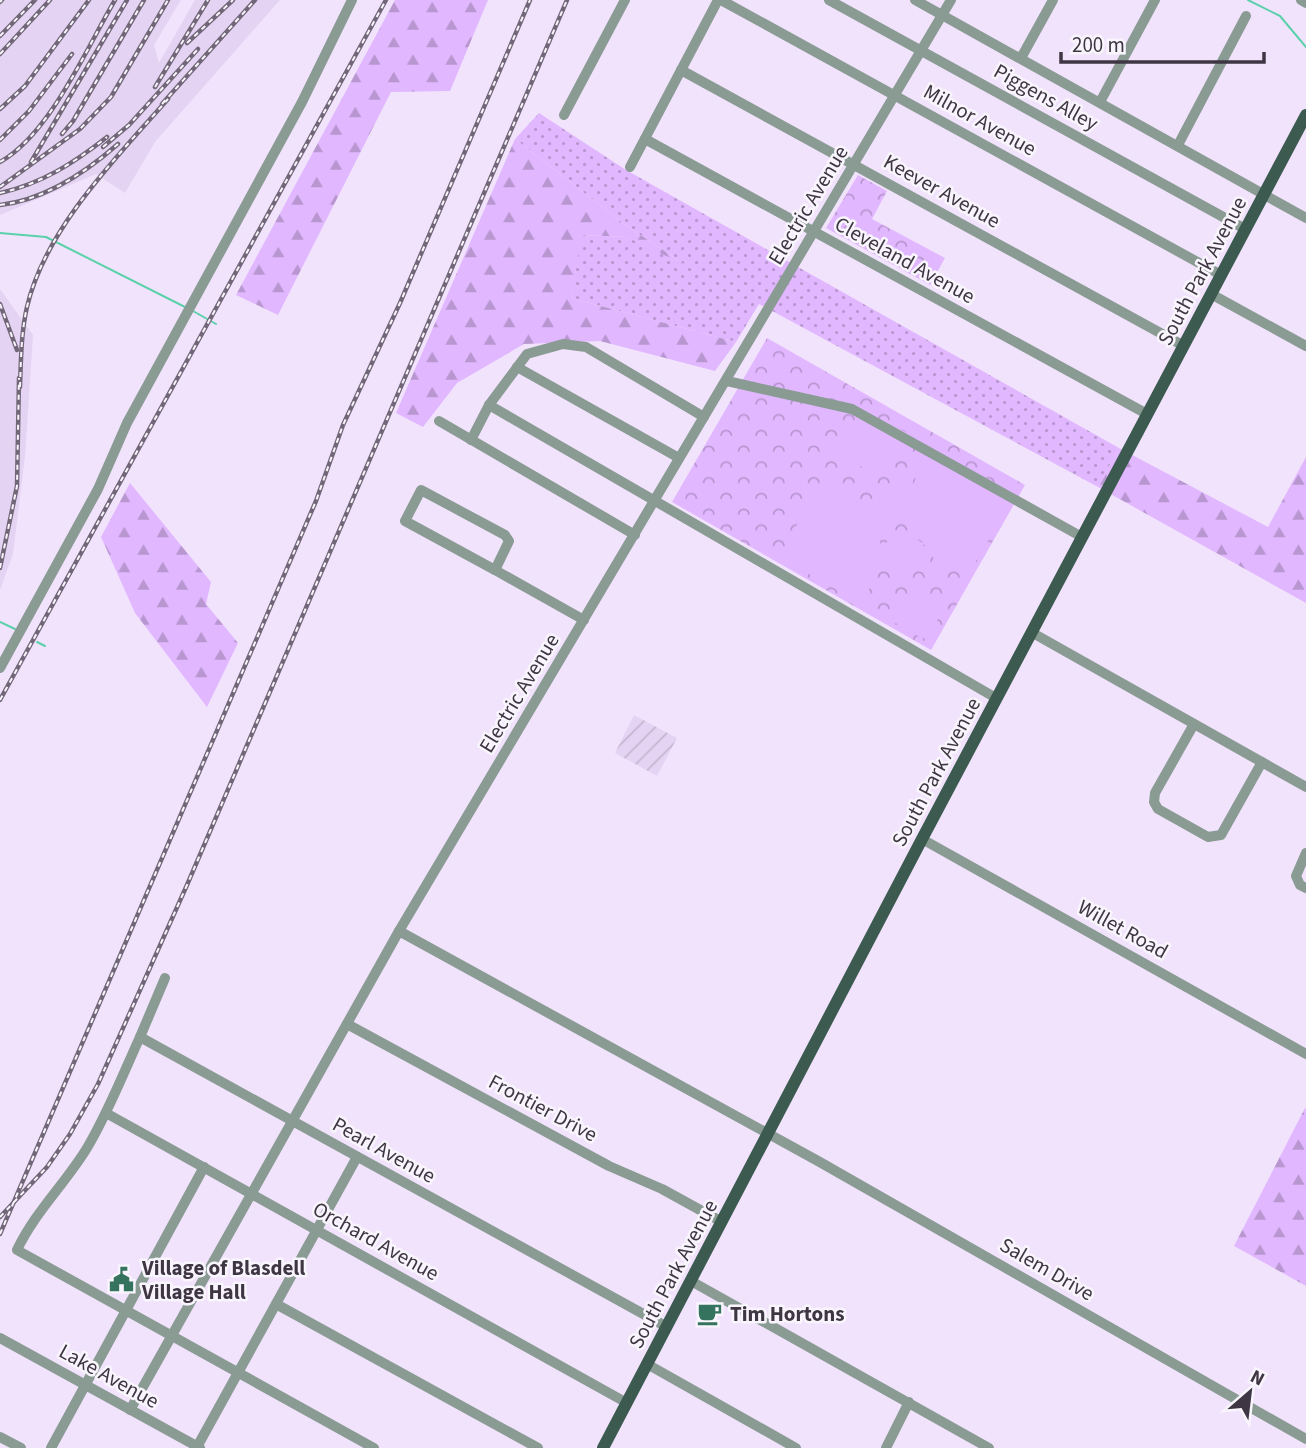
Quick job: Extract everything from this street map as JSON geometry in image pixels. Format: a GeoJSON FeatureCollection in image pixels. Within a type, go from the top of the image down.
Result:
{"type":"FeatureCollection","features":[{"type":"Feature","properties":{"kind":"main road","name":"South Park Avenue"},"geometry":{"type":"LineString","coordinates":[[608,1446],[647,1364],[922,839],[1306,115]]}},
{"type":"Feature","properties":{"kind":"street"},"geometry":{"type":"LineString","coordinates":[[0,668],[98,489],[127,423],[302,102],[352,0]]}},
{"type":"Feature","properties":{"kind":"street"},"geometry":{"type":"LineString","coordinates":[[564,115],[625,0]]}},
{"type":"Feature","properties":{"kind":"street"},"geometry":{"type":"LineString","coordinates":[[630,167],[720,0]]}},
{"type":"Feature","properties":{"kind":"street","name":"Milnor Avenue"},"geometry":{"type":"LineString","coordinates":[[720,0],[1221,275]]}},
{"type":"Feature","properties":{"kind":"street","name":"Piggens Alley"},"geometry":{"type":"LineString","coordinates":[[829,0],[1245,229]]}},
{"type":"Feature","properties":{"kind":"street"},"geometry":{"type":"LineString","coordinates":[[915,0],[1306,218]]}},
{"type":"Feature","properties":{"kind":"street","name":"Electric Avenue"},"geometry":{"type":"LineString","coordinates":[[130,1410],[290,1120],[399,931],[951,0]]}},
{"type":"Feature","properties":{"kind":"street"},"geometry":{"type":"LineString","coordinates":[[1021,58],[1053,0]]}},
{"type":"Feature","properties":{"kind":"street"},"geometry":{"type":"LineString","coordinates":[[1100,102],[1155,0]]}},
{"type":"Feature","properties":{"kind":"street"},"geometry":{"type":"LineString","coordinates":[[1301,0],[1306,3]]}},
{"type":"Feature","properties":{"kind":"street"},"geometry":{"type":"LineString","coordinates":[[1178,145],[1246,16]]}},
{"type":"Feature","properties":{"kind":"street","name":"Keever Avenue"},"geometry":{"type":"LineString","coordinates":[[681,70],[1184,346]]}},
{"type":"Feature","properties":{"kind":"street","name":"Cleveland Avenue"},"geometry":{"type":"LineString","coordinates":[[645,139],[1147,414]]}},
{"type":"Feature","properties":{"kind":"street"},"geometry":{"type":"LineString","coordinates":[[1211,294],[1306,346]]}},
{"type":"Feature","properties":{"kind":"street"},"geometry":{"type":"LineString","coordinates":[[471,440],[489,405],[527,354],[563,344],[586,347],[705,417]]}},
{"type":"Feature","properties":{"kind":"street"},"geometry":{"type":"LineString","coordinates":[[517,367],[679,458]]}},
{"type":"Feature","properties":{"kind":"street"},"geometry":{"type":"LineString","coordinates":[[727,381],[852,409],[1082,537]]}},
{"type":"Feature","properties":{"kind":"street"},"geometry":{"type":"LineString","coordinates":[[489,405],[656,499],[996,698]]}},
{"type":"Feature","properties":{"kind":"street"},"geometry":{"type":"LineString","coordinates":[[439,421],[635,534]]}},
{"type":"Feature","properties":{"kind":"street"},"geometry":{"type":"LineString","coordinates":[[495,570],[507,549],[509,541],[505,535],[421,490],[405,521],[584,620]]}},
{"type":"Feature","properties":{"kind":"street"},"geometry":{"type":"LineString","coordinates":[[1031,632],[1306,787]]}},
{"type":"Feature","properties":{"kind":"street"},"geometry":{"type":"LineString","coordinates":[[1194,724],[1155,793],[1154,802],[1158,808],[1208,837],[1221,835],[1262,762]]}},
{"type":"Feature","properties":{"kind":"street","name":"Willet Road"},"geometry":{"type":"LineString","coordinates":[[922,839],[1306,1054]]}},
{"type":"Feature","properties":{"kind":"street"},"geometry":{"type":"LineString","coordinates":[[1306,853],[1296,876],[1300,885],[1306,888]]}},
{"type":"Feature","properties":{"kind":"street","name":"Salem Drive"},"geometry":{"type":"LineString","coordinates":[[399,931],[768,1135],[1306,1439]]}},
{"type":"Feature","properties":{"kind":"street"},"geometry":{"type":"LineString","coordinates":[[164,978],[106,1113],[80,1158],[29,1224],[17,1250],[373,1448]]}},
{"type":"Feature","properties":{"kind":"street","name":"Frontier Drive"},"geometry":{"type":"LineString","coordinates":[[347,1024],[609,1166],[662,1189],[722,1222]]}},
{"type":"Feature","properties":{"kind":"street","name":"Pearl Avenue"},"geometry":{"type":"LineString","coordinates":[[140,1037],[667,1327]]}},
{"type":"Feature","properties":{"kind":"street","name":"Orchard Avenue"},"geometry":{"type":"LineString","coordinates":[[106,1113],[627,1403]]}},
{"type":"Feature","properties":{"kind":"street"},"geometry":{"type":"LineString","coordinates":[[198,1447],[358,1157]]}},
{"type":"Feature","properties":{"kind":"street"},"geometry":{"type":"LineString","coordinates":[[51,1448],[204,1167]]}},
{"type":"Feature","properties":{"kind":"street"},"geometry":{"type":"LineString","coordinates":[[691,1281],[989,1448]]}},
{"type":"Feature","properties":{"kind":"street"},"geometry":{"type":"LineString","coordinates":[[276,1304],[538,1448]]}},
{"type":"Feature","properties":{"kind":"street","name":"Lake Avenue"},"geometry":{"type":"LineString","coordinates":[[0,1338],[198,1447]]}},
{"type":"Feature","properties":{"kind":"street"},"geometry":{"type":"LineString","coordinates":[[647,1364],[796,1448]]}},
{"type":"Feature","properties":{"kind":"street"},"geometry":{"type":"LineString","coordinates":[[886,1448],[909,1402]]}},
{"type":"Feature","properties":{"kind":"street"},"geometry":{"type":"LineString","coordinates":[[0,1437],[21,1448]]}},
{"type":"Feature","properties":{"kind":"shaded area"},"geometry":{"type":"Polygon","coordinates":[[[0,0],[181,0],[154,45],[159,63],[195,0],[280,0],[155,142],[125,193],[96,174],[0,215],[0,0]]]}},
{"type":"Feature","properties":{"kind":"shaded area"},"geometry":{"type":"Polygon","coordinates":[[[0,289],[33,335],[25,456],[13,554],[0,590],[0,289]]]}},
{"type":"Feature","properties":{"kind":"shaded area"},"geometry":{"type":"Polygon","coordinates":[[[634,715],[677,738],[657,776],[615,753],[634,715]]]}},
{"type":"Feature","properties":{"kind":"green space"},"geometry":{"type":"Polygon","coordinates":[[[395,0],[488,0],[450,91],[391,92],[278,315],[236,295],[395,0]]]}},
{"type":"Feature","properties":{"kind":"green space"},"geometry":{"type":"Polygon","coordinates":[[[539,113],[626,170],[1119,448],[1098,487],[759,304],[736,342],[571,298],[581,235],[627,237],[681,262],[624,224],[515,139],[539,113]]]}},
{"type":"Feature","properties":{"kind":"green space"},"geometry":{"type":"Polygon","coordinates":[[[515,139],[624,224],[687,266],[627,237],[582,235],[571,298],[736,342],[715,371],[600,341],[524,344],[457,383],[423,427],[396,413],[515,139]]]}},
{"type":"Feature","properties":{"kind":"green space"},"geometry":{"type":"Polygon","coordinates":[[[858,175],[887,191],[872,219],[945,258],[930,285],[826,228],[858,175]]]}},
{"type":"Feature","properties":{"kind":"green space"},"geometry":{"type":"Polygon","coordinates":[[[767,338],[1025,485],[931,650],[672,502],[767,338]]]}},
{"type":"Feature","properties":{"kind":"green space"},"geometry":{"type":"Polygon","coordinates":[[[869,414],[914,436],[897,458],[883,469],[865,468],[839,456],[857,417],[869,414]]]}},
{"type":"Feature","properties":{"kind":"green space"},"geometry":{"type":"Polygon","coordinates":[[[932,447],[1009,491],[1012,501],[967,576],[934,559],[924,544],[913,566],[900,571],[880,560],[870,588],[859,602],[784,560],[782,551],[825,475],[850,491],[867,509],[884,488],[897,487],[911,492],[921,462],[932,447]],[[910,505],[898,523],[890,523],[870,512],[880,532],[880,557],[892,531],[899,530],[923,543],[910,523],[910,505]]]}},
{"type":"Feature","properties":{"kind":"green space"},"geometry":{"type":"Polygon","coordinates":[[[1119,448],[1268,527],[1306,457],[1306,603],[1098,487],[1119,448]]]}},
{"type":"Feature","properties":{"kind":"green space"},"geometry":{"type":"Polygon","coordinates":[[[130,483],[211,582],[206,604],[238,643],[207,707],[135,613],[101,537],[130,483]]]}},
{"type":"Feature","properties":{"kind":"green space"},"geometry":{"type":"Polygon","coordinates":[[[919,592],[946,609],[923,639],[887,618],[900,595],[919,592]]]}},
{"type":"Feature","properties":{"kind":"green space"},"geometry":{"type":"Polygon","coordinates":[[[1306,1109],[1306,1286],[1234,1246],[1306,1109]]]}},
{"type":"Feature","properties":{"kind":"waterway"},"geometry":{"type":"LineString","coordinates":[[1248,0],[1280,16],[1306,47]]}},
{"type":"Feature","properties":{"kind":"waterway"},"geometry":{"type":"LineString","coordinates":[[0,233],[46,237],[185,307]]}},
{"type":"Feature","properties":{"kind":"waterway"},"geometry":{"type":"LineString","coordinates":[[193,311],[216,324]]}},
{"type":"Feature","properties":{"kind":"waterway"},"geometry":{"type":"LineString","coordinates":[[0,622],[15,629]]}},
{"type":"Feature","properties":{"kind":"waterway"},"geometry":{"type":"LineString","coordinates":[[37,642],[45,646]]}},
{"type":"Feature","properties":{"kind":"railway"},"geometry":{"type":"LineString","coordinates":[[0,36],[35,0]]}},
{"type":"Feature","properties":{"kind":"railway"},"geometry":{"type":"LineString","coordinates":[[0,54],[50,0]]}},
{"type":"Feature","properties":{"kind":"railway"},"geometry":{"type":"LineString","coordinates":[[0,109],[25,86],[89,0]]}},
{"type":"Feature","properties":{"kind":"railway"},"geometry":{"type":"LineString","coordinates":[[0,162],[18,149],[51,111],[115,0]]}},
{"type":"Feature","properties":{"kind":"railway"},"geometry":{"type":"LineString","coordinates":[[31,162],[127,0]]}},
{"type":"Feature","properties":{"kind":"railway"},"geometry":{"type":"LineString","coordinates":[[62,134],[73,121],[144,0]]}},
{"type":"Feature","properties":{"kind":"railway"},"geometry":{"type":"LineString","coordinates":[[0,187],[80,129],[111,97],[168,0]]}},
{"type":"Feature","properties":{"kind":"railway"},"geometry":{"type":"LineString","coordinates":[[155,87],[208,0]]}},
{"type":"Feature","properties":{"kind":"railway"},"geometry":{"type":"LineString","coordinates":[[187,43],[233,0]]}},
{"type":"Feature","properties":{"kind":"railway"},"geometry":{"type":"LineString","coordinates":[[162,104],[255,0]]}},
{"type":"Feature","properties":{"kind":"railway"},"geometry":{"type":"LineString","coordinates":[[0,700],[386,0]]}},
{"type":"Feature","properties":{"kind":"railway"},"geometry":{"type":"LineString","coordinates":[[0,1234],[316,501],[343,425],[400,303],[530,0]]}},
{"type":"Feature","properties":{"kind":"railway"},"geometry":{"type":"LineString","coordinates":[[0,1217],[47,1167],[70,1134],[98,1084],[187,885],[567,0]]}},
{"type":"Feature","properties":{"kind":"railway"},"geometry":{"type":"LineString","coordinates":[[103,147],[129,125],[198,49]]}},
{"type":"Feature","properties":{"kind":"railway"},"geometry":{"type":"LineString","coordinates":[[0,140],[29,111],[72,54]]}},
{"type":"Feature","properties":{"kind":"railway"},"geometry":{"type":"LineString","coordinates":[[20,387],[22,337],[27,307],[49,250],[85,196],[168,99]]}},
{"type":"Feature","properties":{"kind":"railway"},"geometry":{"type":"LineString","coordinates":[[0,193],[29,184],[56,171],[107,137]]}},
{"type":"Feature","properties":{"kind":"railway"},"geometry":{"type":"LineString","coordinates":[[0,205],[32,197],[63,184],[118,144]]}},
{"type":"Feature","properties":{"kind":"railway"},"geometry":{"type":"LineString","coordinates":[[0,304],[17,350]]}},
{"type":"Feature","properties":{"kind":"railway"},"geometry":{"type":"LineString","coordinates":[[0,568],[17,486],[19,378]]}},
{"type":"Feature","properties":{"kind":"place","name":"Village of Blasdell Village Hall"},"geometry":{"type":"Point","coordinates":[122,1280]}},
{"type":"Feature","properties":{"kind":"place","name":"Tim Hortons"},"geometry":{"type":"Point","coordinates":[710,1314]}}]}
